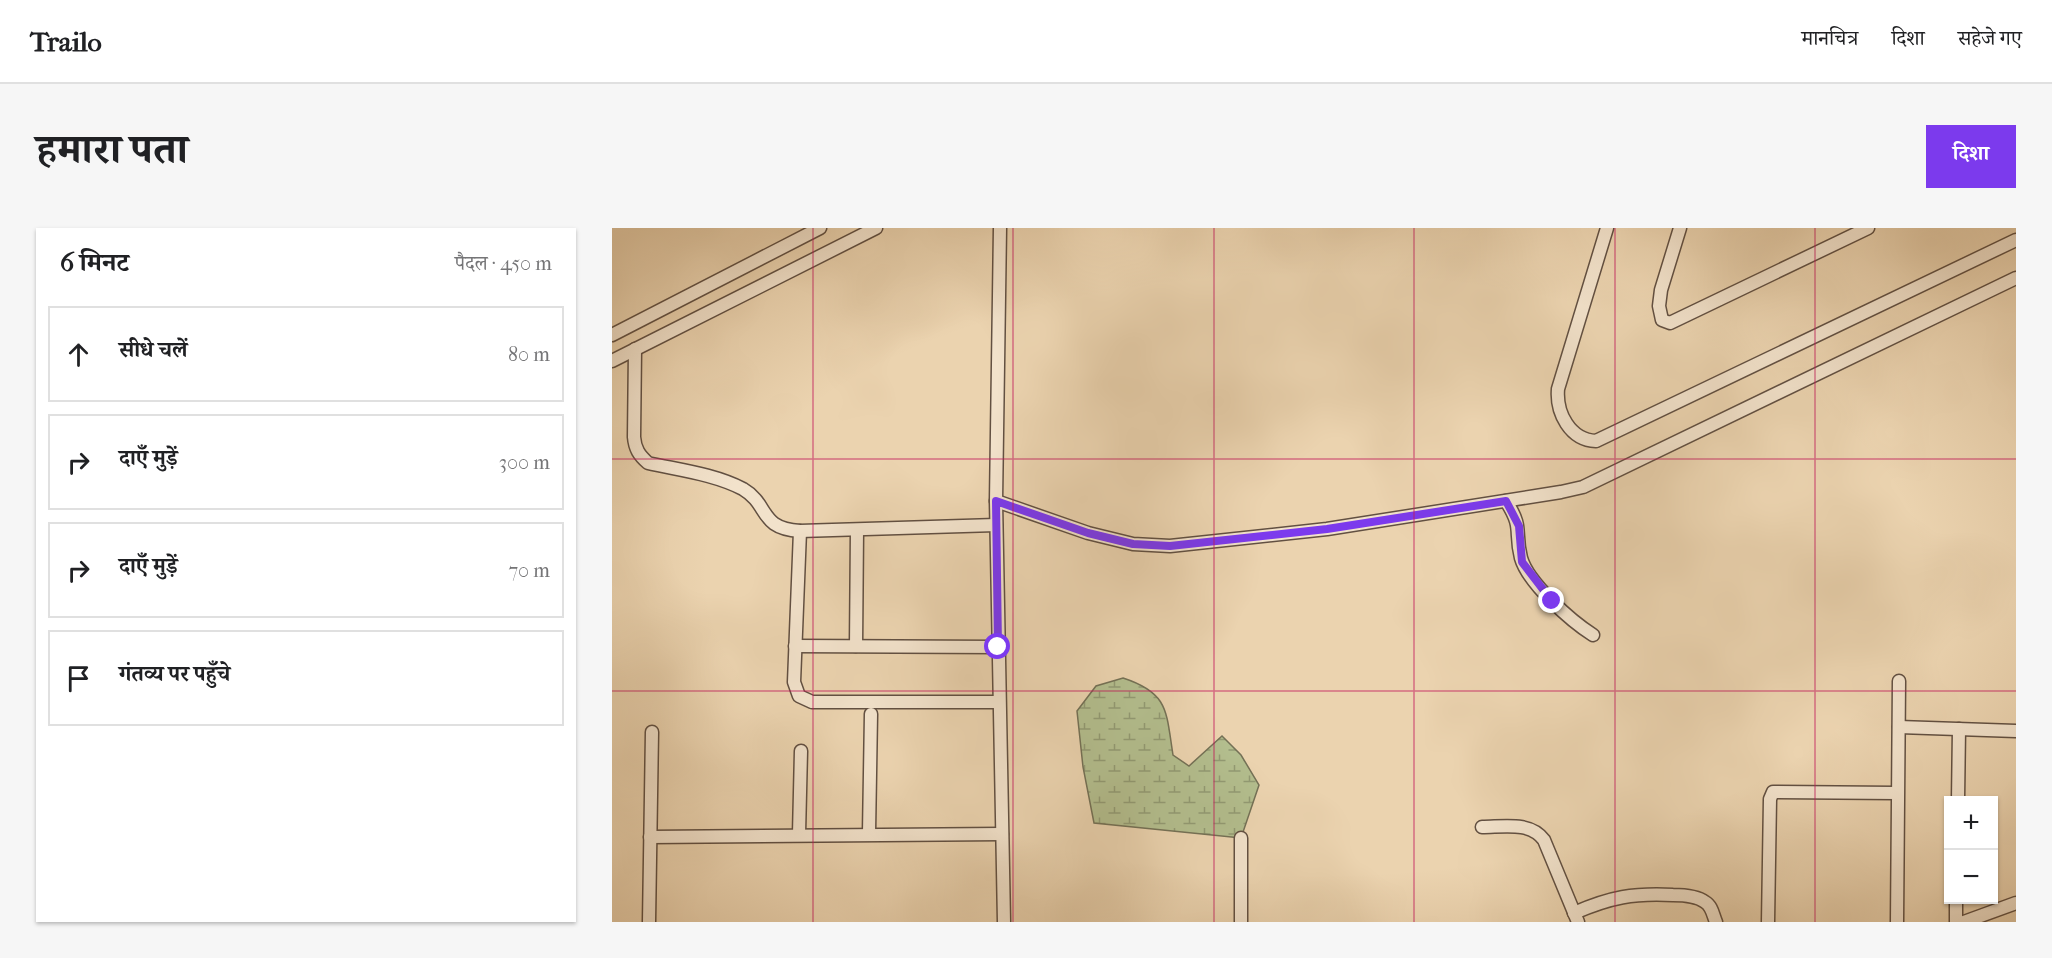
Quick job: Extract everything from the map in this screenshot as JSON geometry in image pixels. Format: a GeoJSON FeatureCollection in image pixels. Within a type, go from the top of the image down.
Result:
{"type":"FeatureCollection","features":[{"type":"Feature","properties":{"kind":"street"},"geometry":{"type":"LineString","coordinates":[[612,335],[819,228]]}},
{"type":"Feature","properties":{"kind":"street"},"geometry":{"type":"LineString","coordinates":[[612,361],[876,228]]}},
{"type":"Feature","properties":{"kind":"street"},"geometry":{"type":"LineString","coordinates":[[1000,228],[996,525],[1004,922]]}},
{"type":"Feature","properties":{"kind":"street"},"geometry":{"type":"LineString","coordinates":[[1607,228],[1558,389],[1559,409],[1570,429],[1586,440],[1596,441],[2016,240]]}},
{"type":"Feature","properties":{"kind":"street"},"geometry":{"type":"LineString","coordinates":[[1680,228],[1659,306],[1662,320],[1670,323],[1868,228]]}},
{"type":"Feature","properties":{"kind":"street"},"geometry":{"type":"LineString","coordinates":[[996,501],[1088,533],[1133,544],[1170,546],[1327,529],[1583,487],[2016,278]]}},
{"type":"Feature","properties":{"kind":"street"},"geometry":{"type":"LineString","coordinates":[[635,349],[634,437],[637,451],[642,458],[648,463],[707,476],[744,490],[774,526],[800,531],[996,525]]}},
{"type":"Feature","properties":{"kind":"street"},"geometry":{"type":"LineString","coordinates":[[1506,501],[1519,526],[1521,556],[1525,567],[1564,614],[1593,635]]}},
{"type":"Feature","properties":{"kind":"street"},"geometry":{"type":"LineString","coordinates":[[856,646],[857,530]]}},
{"type":"Feature","properties":{"kind":"street"},"geometry":{"type":"LineString","coordinates":[[800,531],[795,691],[805,700],[812,702],[999,702]]}},
{"type":"Feature","properties":{"kind":"street"},"geometry":{"type":"LineString","coordinates":[[795,646],[998,647]]}},
{"type":"Feature","properties":{"kind":"street"},"geometry":{"type":"LineString","coordinates":[[1897,922],[1896,793],[1899,681]]}},
{"type":"Feature","properties":{"kind":"street"},"geometry":{"type":"LineString","coordinates":[[869,834],[870,714]]}},
{"type":"Feature","properties":{"kind":"street"},"geometry":{"type":"LineString","coordinates":[[1899,727],[2016,731]]}},
{"type":"Feature","properties":{"kind":"street"},"geometry":{"type":"LineString","coordinates":[[1958,796],[1959,729]]}},
{"type":"Feature","properties":{"kind":"street"},"geometry":{"type":"LineString","coordinates":[[649,922],[652,732]]}},
{"type":"Feature","properties":{"kind":"street"},"geometry":{"type":"LineString","coordinates":[[799,834],[801,751]]}},
{"type":"Feature","properties":{"kind":"street"},"geometry":{"type":"LineString","coordinates":[[1768,922],[1770,799],[1773,792],[1896,793]]}},
{"type":"Feature","properties":{"kind":"street"},"geometry":{"type":"LineString","coordinates":[[1482,826],[1521,827],[1537,831],[1544,840],[1576,917],[1622,895],[1638,893],[1682,895],[1705,902],[1710,907],[1716,922]]}},
{"type":"Feature","properties":{"kind":"street"},"geometry":{"type":"LineString","coordinates":[[650,837],[1002,834]]}},
{"type":"Feature","properties":{"kind":"street"},"geometry":{"type":"LineString","coordinates":[[1241,838],[1241,922]]}},
{"type":"Feature","properties":{"kind":"street"},"geometry":{"type":"LineString","coordinates":[[1964,922],[2016,903]]}},
{"type":"Feature","properties":{"kind":"street"},"geometry":{"type":"LineString","coordinates":[[1956,904],[1956,922]]}},
{"type":"Feature","properties":{"kind":"green space"},"geometry":{"type":"Polygon","coordinates":[[[1123,678],[1149,690],[1157,697],[1166,715],[1173,755],[1189,766],[1222,736],[1241,755],[1259,785],[1241,838],[1094,823],[1083,767],[1077,711],[1096,686],[1123,678]]]}},
{"type":"Feature","properties":{"kind":"route"},"geometry":{"type":"LineString","coordinates":[[998,647],[996,501],[1088,533],[1133,544],[1170,546],[1327,529],[1487,502],[1506,501],[1519,526],[1522,562],[1552,601]]}}]}
